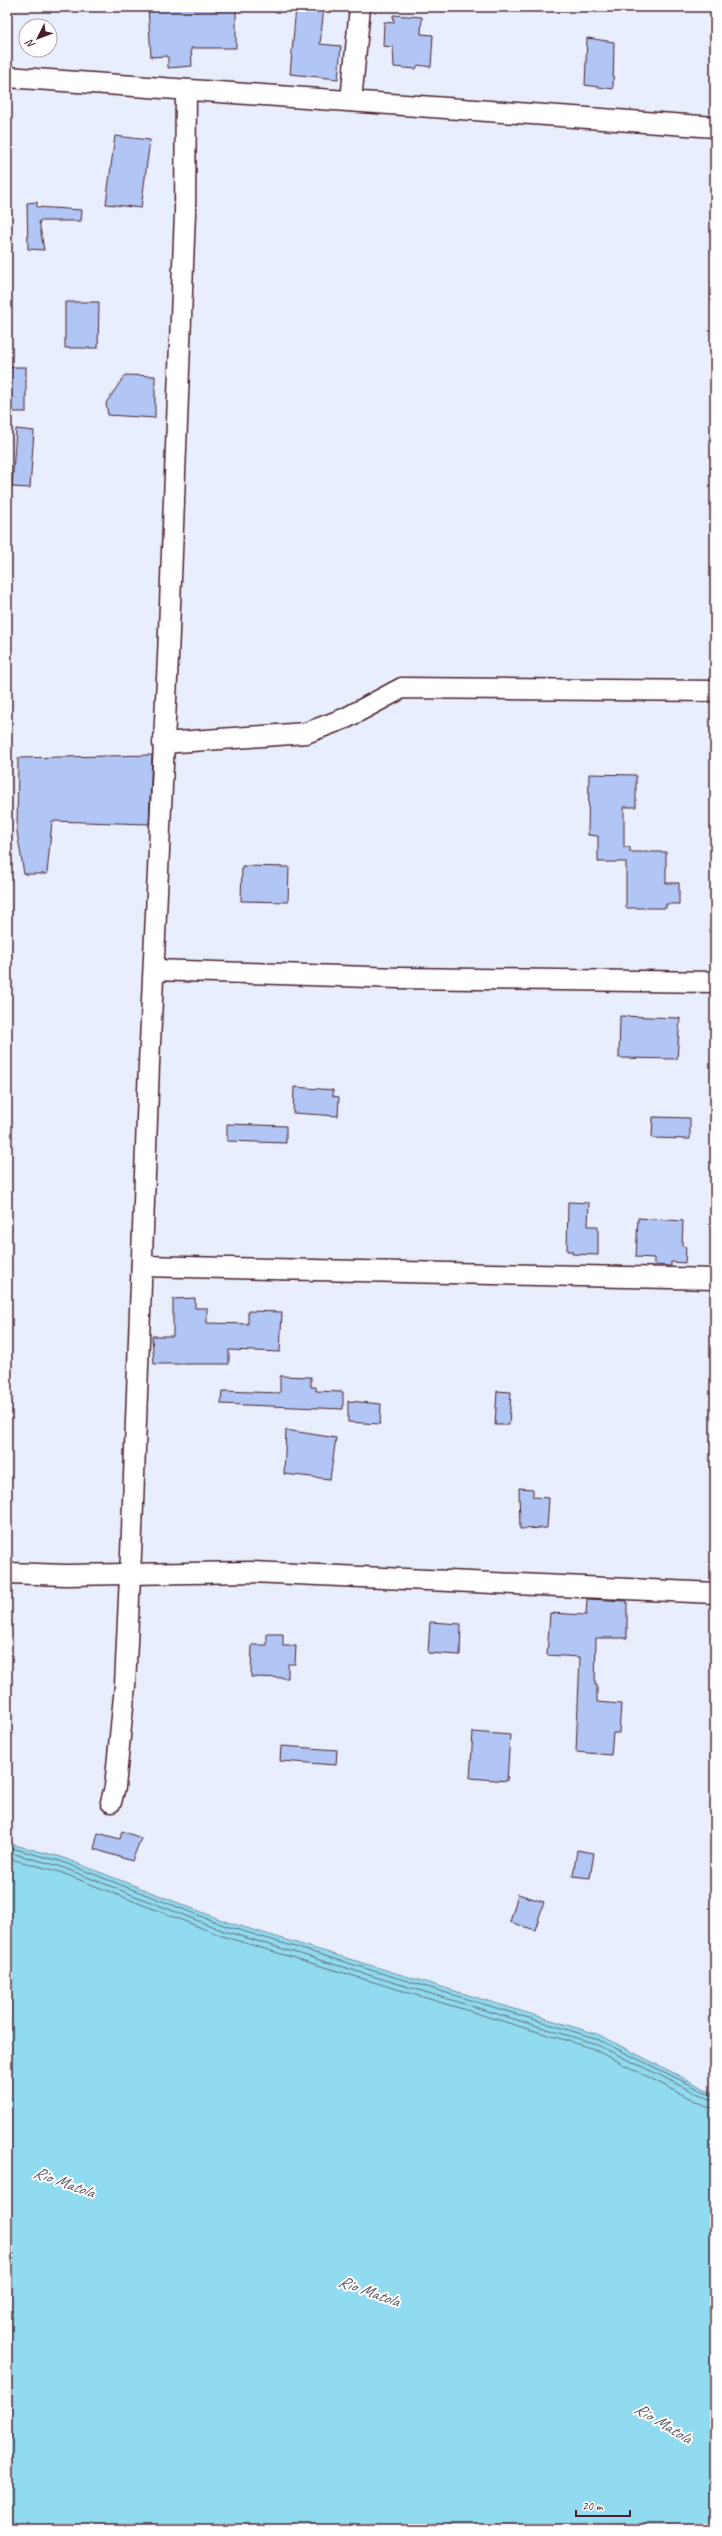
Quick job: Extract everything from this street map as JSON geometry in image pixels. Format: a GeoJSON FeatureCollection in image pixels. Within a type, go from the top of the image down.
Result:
{"type":"FeatureCollection","features":[{"type":"Feature","properties":{"kind":"street"},"geometry":{"type":"LineString","coordinates":[[351,101],[360,7]]}},
{"type":"Feature","properties":{"kind":"street"},"geometry":{"type":"LineString","coordinates":[[7,77],[715,127]]}},
{"type":"Feature","properties":{"kind":"street"},"geometry":{"type":"LineString","coordinates":[[111,1802],[115,1787],[125,1686],[130,1575],[185,213],[186,90]]}},
{"type":"Feature","properties":{"kind":"street"},"geometry":{"type":"LineString","coordinates":[[163,742],[306,733],[346,718],[402,688],[715,691]]}},
{"type":"Feature","properties":{"kind":"street"},"geometry":{"type":"LineString","coordinates":[[154,970],[399,978],[715,982]]}},
{"type":"Feature","properties":{"kind":"street"},"geometry":{"type":"LineString","coordinates":[[142,1266],[715,1279]]}},
{"type":"Feature","properties":{"kind":"street"},"geometry":{"type":"LineString","coordinates":[[7,1573],[130,1575],[252,1572],[715,1593]]}},
{"type":"Feature","properties":{"kind":"water","name":"Rio Matola"},"geometry":{"type":"Polygon","coordinates":[[[7,1843],[61,1857],[227,1922],[597,2034],[715,2094],[715,2529],[7,2529],[7,1843]]]}},
{"type":"Feature","properties":{"kind":"building"},"geometry":{"type":"Polygon","coordinates":[[[148,7],[236,7],[236,48],[191,48],[192,66],[168,68],[168,56],[151,57],[148,7]]]}},
{"type":"Feature","properties":{"kind":"building"},"geometry":{"type":"Polygon","coordinates":[[[296,7],[324,7],[320,44],[341,46],[338,79],[290,74],[296,7]]]}},
{"type":"Feature","properties":{"kind":"building"},"geometry":{"type":"Polygon","coordinates":[[[393,15],[422,17],[421,34],[433,35],[431,67],[418,65],[416,69],[394,67],[393,47],[383,46],[384,22],[394,23],[393,15]]]}},
{"type":"Feature","properties":{"kind":"building"},"geometry":{"type":"Polygon","coordinates":[[[587,38],[614,42],[613,89],[585,85],[587,38]]]}},
{"type":"Feature","properties":{"kind":"building"},"geometry":{"type":"Polygon","coordinates":[[[115,136],[150,140],[141,208],[106,204],[115,136]]]}},
{"type":"Feature","properties":{"kind":"building"},"geometry":{"type":"Polygon","coordinates":[[[37,202],[37,207],[82,210],[81,221],[39,221],[44,250],[28,249],[27,203],[37,202]]]}},
{"type":"Feature","properties":{"kind":"building"},"geometry":{"type":"Polygon","coordinates":[[[65,302],[99,302],[98,348],[65,348],[65,302]]]}},
{"type":"Feature","properties":{"kind":"building"},"geometry":{"type":"Polygon","coordinates":[[[7,367],[26,367],[26,412],[7,412],[7,367]]]}},
{"type":"Feature","properties":{"kind":"building"},"geometry":{"type":"Polygon","coordinates":[[[125,375],[155,376],[155,418],[108,415],[106,403],[125,375]]]}},
{"type":"Feature","properties":{"kind":"building"},"geometry":{"type":"Polygon","coordinates":[[[16,429],[34,431],[30,488],[12,487],[16,429]]]}},
{"type":"Feature","properties":{"kind":"building"},"geometry":{"type":"Polygon","coordinates":[[[152,755],[149,824],[52,821],[47,874],[24,874],[17,832],[18,758],[152,755]]]}},
{"type":"Feature","properties":{"kind":"building"},"geometry":{"type":"Polygon","coordinates":[[[589,774],[636,775],[636,807],[624,807],[624,847],[630,847],[630,852],[666,852],[666,883],[679,883],[679,904],[666,904],[666,908],[626,908],[626,862],[598,862],[598,836],[588,835],[589,774]]]}},
{"type":"Feature","properties":{"kind":"building"},"geometry":{"type":"Polygon","coordinates":[[[242,866],[289,867],[288,902],[241,901],[242,866]]]}},
{"type":"Feature","properties":{"kind":"building"},"geometry":{"type":"Polygon","coordinates":[[[620,1016],[680,1018],[677,1059],[619,1058],[620,1016]]]}},
{"type":"Feature","properties":{"kind":"building"},"geometry":{"type":"Polygon","coordinates":[[[294,1087],[333,1090],[333,1096],[339,1097],[338,1116],[293,1113],[294,1087]]]}},
{"type":"Feature","properties":{"kind":"building"},"geometry":{"type":"Polygon","coordinates":[[[653,1117],[690,1118],[690,1139],[652,1138],[653,1117]]]}},
{"type":"Feature","properties":{"kind":"building"},"geometry":{"type":"Polygon","coordinates":[[[227,1124],[286,1126],[286,1143],[227,1141],[227,1124]]]}},
{"type":"Feature","properties":{"kind":"building"},"geometry":{"type":"Polygon","coordinates":[[[568,1202],[589,1203],[588,1226],[598,1226],[598,1255],[572,1254],[572,1251],[567,1251],[568,1202]]]}},
{"type":"Feature","properties":{"kind":"building"},"geometry":{"type":"Polygon","coordinates":[[[638,1218],[683,1221],[682,1246],[686,1247],[685,1263],[671,1262],[671,1266],[654,1265],[654,1258],[636,1257],[638,1218]]]}},
{"type":"Feature","properties":{"kind":"building"},"geometry":{"type":"Polygon","coordinates":[[[195,1298],[195,1308],[207,1308],[207,1323],[248,1324],[248,1311],[282,1312],[280,1352],[229,1350],[229,1364],[154,1364],[152,1336],[173,1336],[173,1299],[195,1298]]]}},
{"type":"Feature","properties":{"kind":"building"},"geometry":{"type":"Polygon","coordinates":[[[280,1376],[311,1377],[311,1387],[316,1387],[316,1391],[343,1392],[343,1409],[221,1404],[222,1391],[280,1393],[280,1376]]]}},
{"type":"Feature","properties":{"kind":"building"},"geometry":{"type":"Polygon","coordinates":[[[497,1391],[511,1392],[509,1425],[495,1425],[497,1391]]]}},
{"type":"Feature","properties":{"kind":"building"},"geometry":{"type":"Polygon","coordinates":[[[348,1401],[381,1404],[380,1424],[348,1422],[348,1401]]]}},
{"type":"Feature","properties":{"kind":"building"},"geometry":{"type":"Polygon","coordinates":[[[286,1430],[336,1438],[330,1479],[284,1474],[286,1430]]]}},
{"type":"Feature","properties":{"kind":"building"},"geometry":{"type":"Polygon","coordinates":[[[519,1488],[533,1489],[533,1497],[549,1498],[547,1528],[520,1529],[519,1488]]]}},
{"type":"Feature","properties":{"kind":"building"},"geometry":{"type":"Polygon","coordinates":[[[587,1599],[627,1601],[627,1638],[596,1638],[595,1685],[597,1685],[597,1702],[621,1704],[619,1733],[613,1733],[611,1755],[576,1752],[580,1657],[547,1655],[550,1613],[586,1615],[587,1599]]]}},
{"type":"Feature","properties":{"kind":"building"},"geometry":{"type":"Polygon","coordinates":[[[430,1622],[461,1624],[460,1655],[428,1653],[430,1622]]]}},
{"type":"Feature","properties":{"kind":"building"},"geometry":{"type":"Polygon","coordinates":[[[267,1634],[283,1634],[283,1646],[296,1646],[295,1664],[288,1664],[288,1678],[251,1677],[252,1645],[267,1645],[267,1634]]]}},
{"type":"Feature","properties":{"kind":"building"},"geometry":{"type":"Polygon","coordinates":[[[473,1732],[510,1735],[507,1781],[470,1778],[473,1732]]]}},
{"type":"Feature","properties":{"kind":"building"},"geometry":{"type":"Polygon","coordinates":[[[281,1746],[337,1750],[336,1765],[280,1761],[281,1746]]]}},
{"type":"Feature","properties":{"kind":"building"},"geometry":{"type":"Polygon","coordinates":[[[122,1831],[141,1838],[132,1861],[94,1849],[98,1833],[120,1839],[122,1831]]]}},
{"type":"Feature","properties":{"kind":"building"},"geometry":{"type":"Polygon","coordinates":[[[577,1850],[594,1853],[590,1878],[573,1876],[577,1850]]]}},
{"type":"Feature","properties":{"kind":"building"},"geometry":{"type":"Polygon","coordinates":[[[518,1894],[544,1902],[535,1930],[510,1922],[518,1894]]]}}]}
